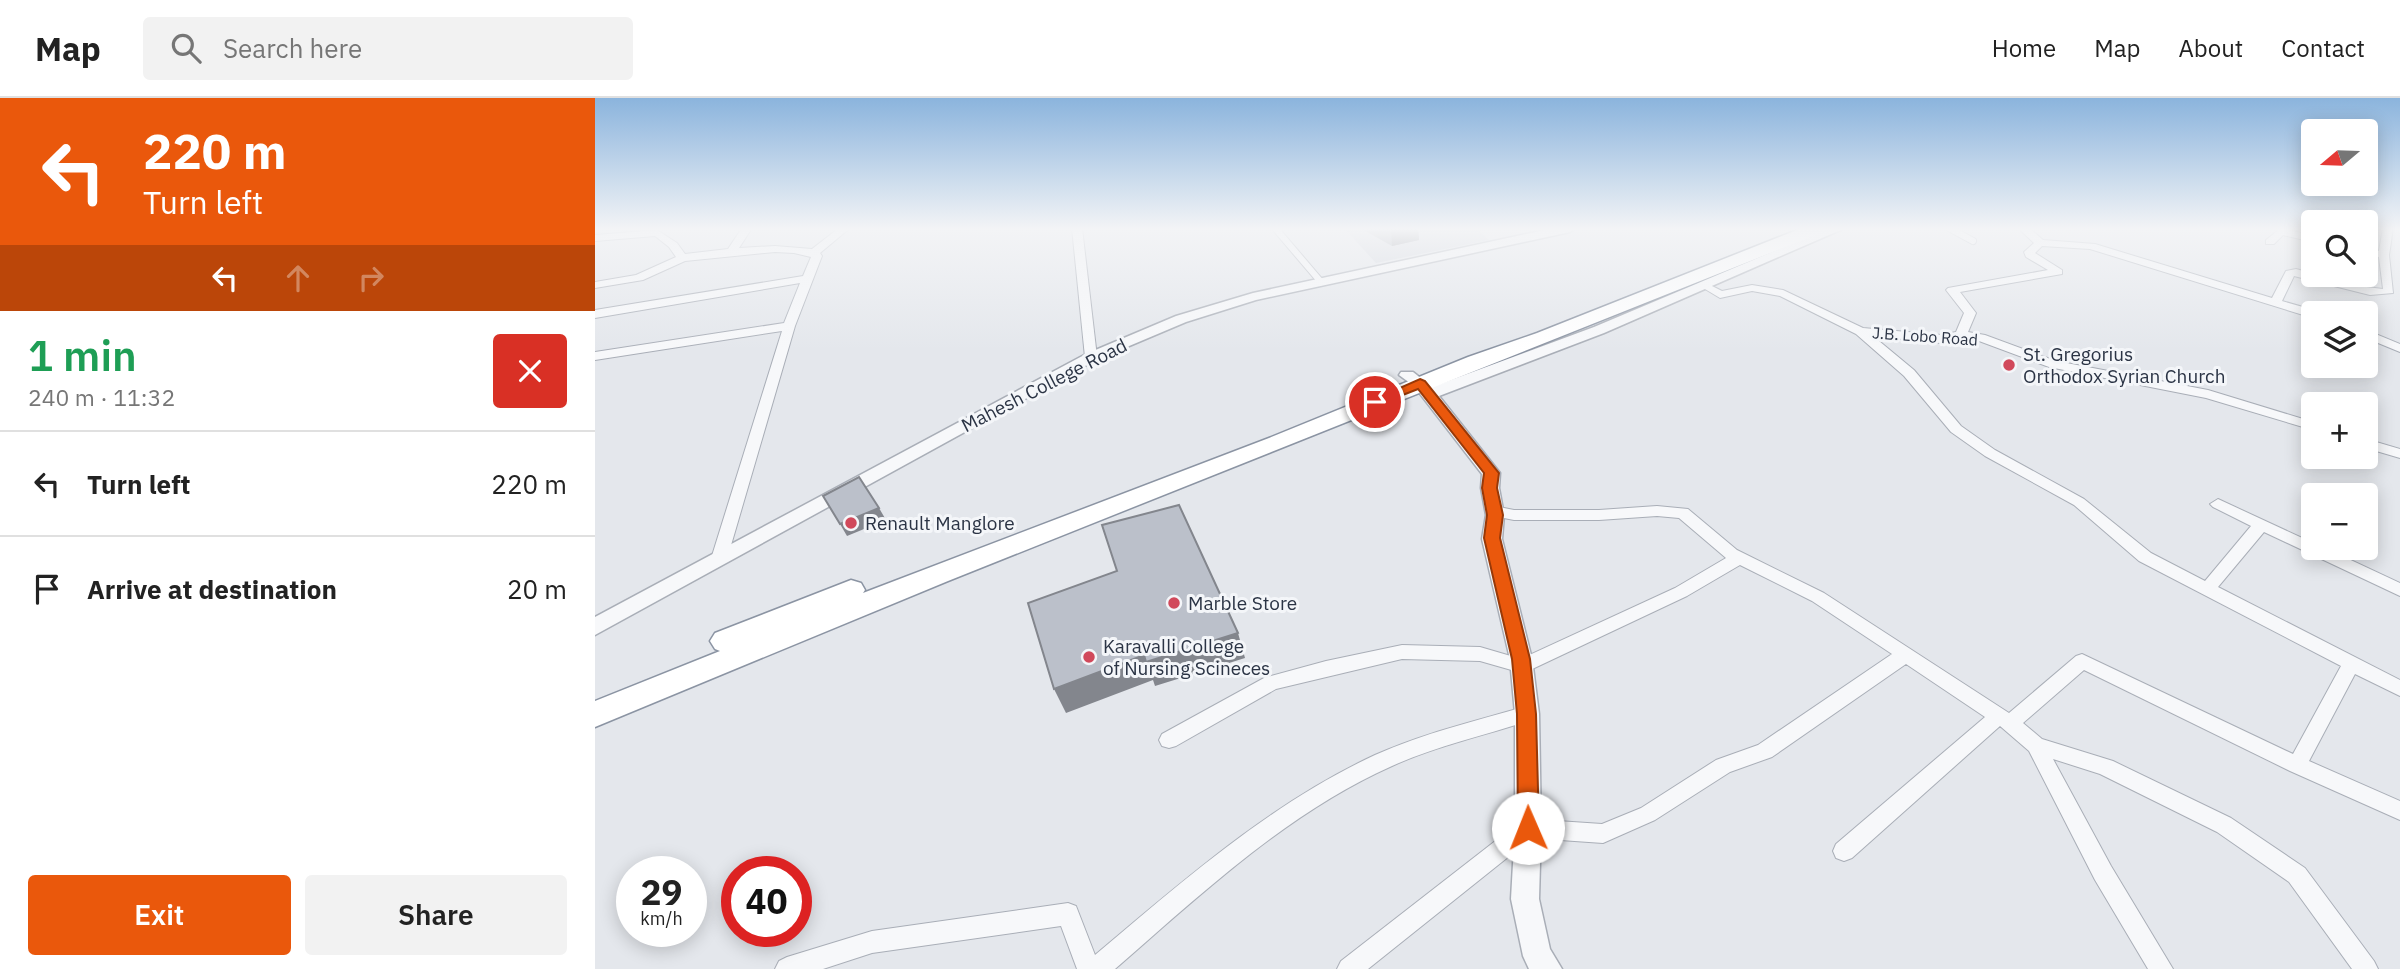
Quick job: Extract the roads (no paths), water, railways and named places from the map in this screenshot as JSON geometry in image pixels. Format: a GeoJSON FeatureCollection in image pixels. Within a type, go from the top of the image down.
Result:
{"type":"FeatureCollection","features":[{"type":"Feature","properties":{"kind":"highway"},"geometry":{"type":"LineString","coordinates":[[595,696],[799,609],[1285,430],[1419,384],[1682,269]]}},
{"type":"Feature","properties":{"kind":"highway"},"geometry":{"type":"LineString","coordinates":[[595,714],[925,579],[1716,269]]}},
{"type":"Feature","properties":{"kind":"street"},"geometry":{"type":"LineString","coordinates":[[595,285],[639,278],[659,269]]}},
{"type":"Feature","properties":{"kind":"street"},"geometry":{"type":"LineString","coordinates":[[719,559],[789,326],[811,269]]}},
{"type":"Feature","properties":{"kind":"street"},"geometry":{"type":"LineString","coordinates":[[1081,269],[1091,357]]}},
{"type":"Feature","properties":{"kind":"street","name":"Mahesh College Road"},"geometry":{"type":"LineString","coordinates":[[595,627],[1091,357],[1181,319],[1253,297],[1383,269]]}},
{"type":"Feature","properties":{"kind":"street"},"geometry":{"type":"LineString","coordinates":[[1548,969],[1537,956],[1525,899],[1528,828],[1527,714],[1522,666],[1492,538],[1492,473],[1419,384],[1706,286],[1741,269]]}},
{"type":"Feature","properties":{"kind":"street"},"geometry":{"type":"LineString","coordinates":[[1961,335],[1970,313],[1952,290],[2058,272],[2052,269]]}},
{"type":"Feature","properties":{"kind":"street"},"geometry":{"type":"LineString","coordinates":[[2162,269],[2301,309]]}},
{"type":"Feature","properties":{"kind":"street"},"geometry":{"type":"LineString","coordinates":[[2276,300],[2290,274],[2296,272],[2383,294],[2389,291],[2386,269]]}},
{"type":"Feature","properties":{"kind":"street"},"geometry":{"type":"LineString","coordinates":[[595,314],[806,279]]}},
{"type":"Feature","properties":{"kind":"street","name":"J.B. Lobo Road"},"geometry":{"type":"LineString","coordinates":[[1706,286],[1720,295],[1752,288],[1783,293],[1860,331],[1941,339],[1961,335],[1981,338],[2053,364],[2208,394],[2301,422]]}},
{"type":"Feature","properties":{"kind":"street"},"geometry":{"type":"LineString","coordinates":[[595,356],[789,326]]}},
{"type":"Feature","properties":{"kind":"street"},"geometry":{"type":"LineString","coordinates":[[1860,331],[1909,373],[1938,411],[1956,429],[1990,453],[2079,502],[2145,557],[2400,689]]}},
{"type":"Feature","properties":{"kind":"street"},"geometry":{"type":"LineString","coordinates":[[2378,339],[2400,348]]}},
{"type":"Feature","properties":{"kind":"street"},"geometry":{"type":"LineString","coordinates":[[2378,447],[2400,454]]}},
{"type":"Feature","properties":{"kind":"street"},"geometry":{"type":"LineString","coordinates":[[2218,504],[2400,590]]}},
{"type":"Feature","properties":{"kind":"street"},"geometry":{"type":"LineString","coordinates":[[1494,511],[1514,515],[1599,515],[1657,511],[1683,513],[1731,554],[1818,597],[2004,719],[2036,745],[2106,767],[2224,825],[2297,875],[2366,969]]}},
{"type":"Feature","properties":{"kind":"street"},"geometry":{"type":"LineString","coordinates":[[2206,590],[2261,525]]}},
{"type":"Feature","properties":{"kind":"street"},"geometry":{"type":"LineString","coordinates":[[1169,740],[1271,683],[1402,652],[1480,654],[1522,666],[1681,592],[1740,558]]}},
{"type":"Feature","properties":{"kind":"street"},"geometry":{"type":"LineString","coordinates":[[1349,969],[1528,828],[1603,834],[1648,814],[1723,766],[1765,751],[1906,654]]}},
{"type":"Feature","properties":{"kind":"street"},"geometry":{"type":"LineString","coordinates":[[1844,851],[2004,719],[2082,661],[2297,765],[2400,811]]}},
{"type":"Feature","properties":{"kind":"street"},"geometry":{"type":"LineString","coordinates":[[2297,765],[2351,664]]}},
{"type":"Feature","properties":{"kind":"street"},"geometry":{"type":"LineString","coordinates":[[1097,969],[1177,900],[1296,810],[1367,768],[1388,759],[1421,746],[1527,714]]}},
{"type":"Feature","properties":{"kind":"street"},"geometry":{"type":"LineString","coordinates":[[2036,745],[2103,873],[2161,969]]}},
{"type":"Feature","properties":{"kind":"street"},"geometry":{"type":"LineString","coordinates":[[787,969],[872,942],[1068,914],[1089,969]]}},
{"type":"Feature","properties":{"kind":"lane"},"geometry":{"type":"LineString","coordinates":[[1310,269],[1321,282]]}},
{"type":"Feature","properties":{"kind":"place","name":"St. Gregorius Orthodox Syrian Church"},"geometry":{"type":"Point","coordinates":[2009,365]}},
{"type":"Feature","properties":{"kind":"place","name":"Renault Manglore"},"geometry":{"type":"Point","coordinates":[851,523]}},
{"type":"Feature","properties":{"kind":"place","name":"Marble Store"},"geometry":{"type":"Point","coordinates":[1174,603]}},
{"type":"Feature","properties":{"kind":"place","name":"Karavalli College of Nursing Scineces"},"geometry":{"type":"Point","coordinates":[1089,657]}}]}
